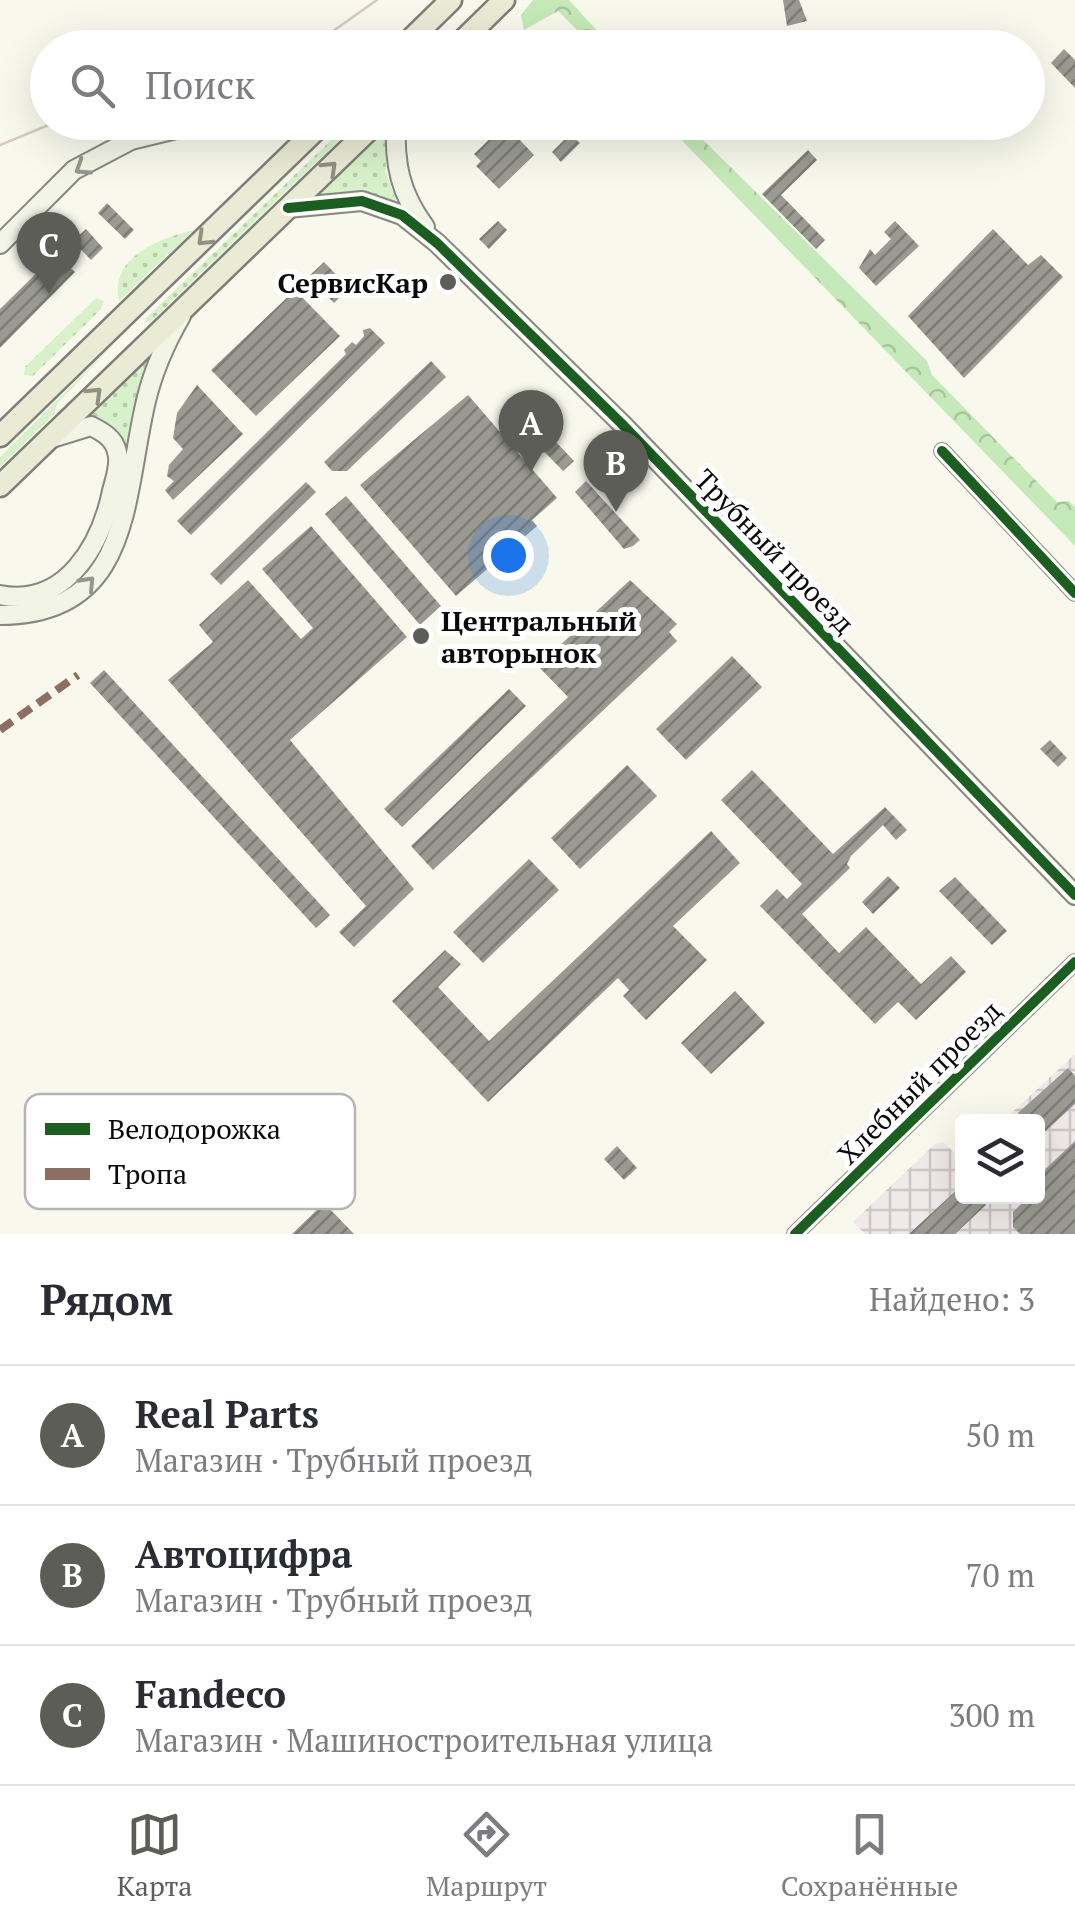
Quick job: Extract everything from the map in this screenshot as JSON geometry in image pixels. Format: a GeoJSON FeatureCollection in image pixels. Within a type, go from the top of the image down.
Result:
{"type":"FeatureCollection","features":[{"type":"Feature","properties":{"kind":"main road"},"geometry":{"type":"LineString","coordinates":[[419,30],[452,0]]}},
{"type":"Feature","properties":{"kind":"main road"},"geometry":{"type":"LineString","coordinates":[[473,30],[504,0]]}},
{"type":"Feature","properties":{"kind":"main road"},"geometry":{"type":"LineString","coordinates":[[0,436],[305,140]]}},
{"type":"Feature","properties":{"kind":"main road"},"geometry":{"type":"LineString","coordinates":[[0,486],[358,140]]}},
{"type":"Feature","properties":{"kind":"main road"},"geometry":{"type":"LineString","coordinates":[[117,323],[145,323],[148,331],[142,350]]}},
{"type":"Feature","properties":{"kind":"street"},"geometry":{"type":"LineString","coordinates":[[0,244],[74,170],[131,140]]}},
{"type":"Feature","properties":{"kind":"street"},"geometry":{"type":"LineString","coordinates":[[395,140],[404,195],[438,243]]}},
{"type":"Feature","properties":{"kind":"street"},"geometry":{"type":"LineString","coordinates":[[288,208],[362,201],[402,215],[438,243]]}},
{"type":"Feature","properties":{"kind":"street","name":"Трубный проезд"},"geometry":{"type":"LineString","coordinates":[[438,243],[672,476],[1075,895]]}},
{"type":"Feature","properties":{"kind":"street"},"geometry":{"type":"LineString","coordinates":[[0,614],[56,607],[75,596],[112,552],[122,527],[146,400],[188,305]]}},
{"type":"Feature","properties":{"kind":"street"},"geometry":{"type":"LineString","coordinates":[[0,596],[40,591],[64,581],[86,560],[106,518],[118,464],[113,442],[91,426],[49,439]]}},
{"type":"Feature","properties":{"kind":"street"},"geometry":{"type":"LineString","coordinates":[[942,450],[1075,593]]}},
{"type":"Feature","properties":{"kind":"street","name":"Хлебный проезд"},"geometry":{"type":"LineString","coordinates":[[795,1234],[1075,962]]}},
{"type":"Feature","properties":{"kind":"shaded area"},"geometry":{"type":"Polygon","coordinates":[[[1075,1054],[1075,1234],[865,1234],[853,1222],[935,1144],[943,1142],[955,1153],[955,1204],[1045,1204],[1045,1114],[1011,1114],[1075,1054]]]}},
{"type":"Feature","properties":{"kind":"green space"},"geometry":{"type":"Polygon","coordinates":[[[533,0],[569,0],[596,30],[577,30],[558,11],[524,30],[521,15],[533,0]]]}},
{"type":"Feature","properties":{"kind":"green space"},"geometry":{"type":"Polygon","coordinates":[[[331,140],[339,140],[149,323],[145,319],[331,140]]]}},
{"type":"Feature","properties":{"kind":"green space"},"geometry":{"type":"Polygon","coordinates":[[[375,140],[389,140],[385,170],[398,206],[315,198],[375,140]]]}},
{"type":"Feature","properties":{"kind":"green space"},"geometry":{"type":"Polygon","coordinates":[[[681,140],[703,140],[927,361],[932,375],[1057,502],[1069,501],[1075,507],[1075,546],[681,140]]]}},
{"type":"Feature","properties":{"kind":"green space"},"geometry":{"type":"Polygon","coordinates":[[[194,230],[119,301],[118,286],[129,261],[153,244],[194,230]]]}},
{"type":"Feature","properties":{"kind":"green space"},"geometry":{"type":"Polygon","coordinates":[[[96,298],[104,301],[101,309],[33,376],[24,375],[25,367],[96,298]]]}},
{"type":"Feature","properties":{"kind":"green space"},"geometry":{"type":"Polygon","coordinates":[[[122,336],[57,404],[54,414],[0,467],[0,457],[122,336]]]}},
{"type":"Feature","properties":{"kind":"green space"},"geometry":{"type":"Polygon","coordinates":[[[146,362],[127,457],[124,441],[111,424],[88,418],[146,362]]]}},
{"type":"Feature","properties":{"kind":"building"},"geometry":{"type":"Polygon","coordinates":[[[783,0],[799,0],[807,21],[787,26],[783,0]]]}},
{"type":"Feature","properties":{"kind":"building"},"geometry":{"type":"Polygon","coordinates":[[[1064,49],[1075,60],[1075,88],[1051,63],[1064,49]]]}},
{"type":"Feature","properties":{"kind":"building"},"geometry":{"type":"Polygon","coordinates":[[[488,140],[520,140],[534,155],[499,189],[476,166],[481,161],[474,154],[488,140]]]}},
{"type":"Feature","properties":{"kind":"building"},"geometry":{"type":"Polygon","coordinates":[[[564,140],[580,143],[561,162],[552,152],[564,140]]]}},
{"type":"Feature","properties":{"kind":"building"},"geometry":{"type":"Polygon","coordinates":[[[808,150],[817,160],[781,195],[825,240],[816,249],[762,194],[808,150]]]}},
{"type":"Feature","properties":{"kind":"building"},"geometry":{"type":"Polygon","coordinates":[[[107,203],[134,230],[125,239],[98,213],[107,203]]]}},
{"type":"Feature","properties":{"kind":"building"},"geometry":{"type":"Polygon","coordinates":[[[498,221],[507,230],[489,249],[479,239],[498,221]]]}},
{"type":"Feature","properties":{"kind":"building"},"geometry":{"type":"Polygon","coordinates":[[[895,221],[919,246],[876,286],[859,268],[870,249],[875,255],[891,239],[884,232],[895,221]]]}},
{"type":"Feature","properties":{"kind":"building"},"geometry":{"type":"Polygon","coordinates":[[[86,229],[103,248],[91,260],[73,241],[86,229]]]}},
{"type":"Feature","properties":{"kind":"building"},"geometry":{"type":"Polygon","coordinates":[[[993,229],[1028,265],[1041,255],[1063,277],[964,378],[908,316],[993,229]]]}},
{"type":"Feature","properties":{"kind":"building"},"geometry":{"type":"Polygon","coordinates":[[[56,254],[75,272],[0,348],[0,309],[56,254]]]}},
{"type":"Feature","properties":{"kind":"building"},"geometry":{"type":"Polygon","coordinates":[[[324,262],[349,288],[334,303],[308,277],[324,262]]]}},
{"type":"Feature","properties":{"kind":"building"},"geometry":{"type":"Polygon","coordinates":[[[295,290],[340,336],[256,416],[211,370],[295,290]]]}},
{"type":"Feature","properties":{"kind":"building"},"geometry":{"type":"Polygon","coordinates":[[[370,328],[385,343],[191,535],[177,521],[346,354],[344,350],[352,342],[356,345],[364,336],[363,330],[370,328]]]}},
{"type":"Feature","properties":{"kind":"building"},"geometry":{"type":"Polygon","coordinates":[[[431,361],[446,377],[347,471],[332,471],[324,462],[431,361]]]}},
{"type":"Feature","properties":{"kind":"building"},"geometry":{"type":"Polygon","coordinates":[[[197,385],[243,434],[173,500],[165,490],[174,481],[167,476],[169,465],[183,449],[173,438],[177,413],[197,385]]]}},
{"type":"Feature","properties":{"kind":"building"},"geometry":{"type":"Polygon","coordinates":[[[468,395],[557,498],[532,520],[537,526],[456,596],[360,485],[468,395]]]}},
{"type":"Feature","properties":{"kind":"building"},"geometry":{"type":"Polygon","coordinates":[[[539,424],[574,461],[563,471],[528,435],[539,424]]]}},
{"type":"Feature","properties":{"kind":"building"},"geometry":{"type":"Polygon","coordinates":[[[586,481],[640,540],[633,546],[624,549],[575,492],[586,481]]]}},
{"type":"Feature","properties":{"kind":"building"},"geometry":{"type":"Polygon","coordinates":[[[306,482],[316,492],[221,585],[210,574],[306,482]]]}},
{"type":"Feature","properties":{"kind":"building"},"geometry":{"type":"Polygon","coordinates":[[[346,496],[441,606],[420,625],[325,514],[346,496]]]}},
{"type":"Feature","properties":{"kind":"building"},"geometry":{"type":"Polygon","coordinates":[[[311,526],[407,637],[290,740],[414,889],[354,947],[339,932],[366,906],[168,680],[213,642],[199,625],[248,580],[301,639],[313,628],[262,569],[311,526]]]}},
{"type":"Feature","properties":{"kind":"building"},"geometry":{"type":"Polygon","coordinates":[[[630,580],[677,624],[669,632],[677,641],[433,870],[411,846],[568,697],[538,666],[630,580]]]}},
{"type":"Feature","properties":{"kind":"building"},"geometry":{"type":"Polygon","coordinates":[[[732,656],[762,687],[686,760],[656,729],[732,656]]]}},
{"type":"Feature","properties":{"kind":"building"},"geometry":{"type":"Polygon","coordinates":[[[104,670],[330,915],[316,928],[90,683],[104,670]]]}},
{"type":"Feature","properties":{"kind":"building"},"geometry":{"type":"Polygon","coordinates":[[[509,689],[526,706],[402,827],[384,809],[509,689]]]}},
{"type":"Feature","properties":{"kind":"building"},"geometry":{"type":"Polygon","coordinates":[[[1050,740],[1067,758],[1058,767],[1040,749],[1050,740]]]}},
{"type":"Feature","properties":{"kind":"building"},"geometry":{"type":"Polygon","coordinates":[[[627,765],[657,796],[580,869],[551,838],[627,765]]]}},
{"type":"Feature","properties":{"kind":"building"},"geometry":{"type":"Polygon","coordinates":[[[752,770],[833,854],[885,807],[907,830],[896,840],[883,825],[851,856],[847,864],[850,868],[802,914],[839,953],[866,927],[921,984],[951,956],[966,972],[916,1020],[898,1002],[875,1024],[760,906],[777,889],[787,899],[802,884],[721,800],[752,770]]]}},
{"type":"Feature","properties":{"kind":"building"},"geometry":{"type":"Polygon","coordinates":[[[711,831],[740,863],[673,926],[707,960],[646,1020],[623,996],[629,990],[618,978],[488,1102],[392,1001],[445,950],[461,964],[438,987],[489,1041],[711,831]]]}},
{"type":"Feature","properties":{"kind":"building"},"geometry":{"type":"Polygon","coordinates":[[[529,859],[559,890],[483,963],[453,932],[529,859]]]}},
{"type":"Feature","properties":{"kind":"building"},"geometry":{"type":"Polygon","coordinates":[[[888,876],[900,888],[873,914],[862,902],[888,876]]]}},
{"type":"Feature","properties":{"kind":"building"},"geometry":{"type":"Polygon","coordinates":[[[955,877],[1007,931],[992,945],[939,891],[955,877]]]}},
{"type":"Feature","properties":{"kind":"building"},"geometry":{"type":"Polygon","coordinates":[[[735,991],[765,1023],[711,1074],[681,1043],[735,991]]]}},
{"type":"Feature","properties":{"kind":"building"},"geometry":{"type":"Polygon","coordinates":[[[1068,1068],[1075,1076],[1075,1104],[1045,1132],[1045,1114],[1018,1113],[1068,1068]]]}},
{"type":"Feature","properties":{"kind":"building"},"geometry":{"type":"Polygon","coordinates":[[[1075,1141],[1075,1234],[1020,1234],[1013,1227],[1013,1212],[1021,1204],[1045,1204],[1045,1169],[1075,1141]]]}},
{"type":"Feature","properties":{"kind":"building"},"geometry":{"type":"Polygon","coordinates":[[[617,1146],[637,1168],[624,1180],[604,1159],[617,1146]]]}},
{"type":"Feature","properties":{"kind":"building"},"geometry":{"type":"Polygon","coordinates":[[[955,1191],[955,1204],[986,1205],[955,1234],[909,1234],[955,1191]]]}},
{"type":"Feature","properties":{"kind":"building"},"geometry":{"type":"Polygon","coordinates":[[[318,1209],[330,1209],[354,1234],[292,1234],[318,1209]]]}},
{"type":"Feature","properties":{"kind":"tram line"},"geometry":{"type":"LineString","coordinates":[[334,30],[377,0]]}},
{"type":"Feature","properties":{"kind":"tram line"},"geometry":{"type":"LineString","coordinates":[[0,145],[30,133]]}},
{"type":"Feature","properties":{"kind":"marked path"},"geometry":{"type":"LineString","coordinates":[[0,730],[78,675]]}},
{"type":"Feature","properties":{"kind":"cycle path"},"geometry":{"type":"LineString","coordinates":[[288,208],[362,201],[402,215],[437,243],[621,423],[1075,895]]}},
{"type":"Feature","properties":{"kind":"cycle path"},"geometry":{"type":"LineString","coordinates":[[942,451],[1075,593]]}},
{"type":"Feature","properties":{"kind":"cycle path"},"geometry":{"type":"LineString","coordinates":[[795,1234],[1075,962]]}},
{"type":"Feature","properties":{"kind":"place","name":"СервисКар"},"geometry":{"type":"Point","coordinates":[448,282]}},
{"type":"Feature","properties":{"kind":"place","name":"Fandeco"},"geometry":{"type":"Point","coordinates":[49,294]}},
{"type":"Feature","properties":{"kind":"place","name":"Real Parts"},"geometry":{"type":"Point","coordinates":[531,472]}},
{"type":"Feature","properties":{"kind":"place","name":"Автоцифра"},"geometry":{"type":"Point","coordinates":[616,512]}},
{"type":"Feature","properties":{"kind":"place","name":"Центральный авторынок"},"geometry":{"type":"Point","coordinates":[421,636]}}]}
